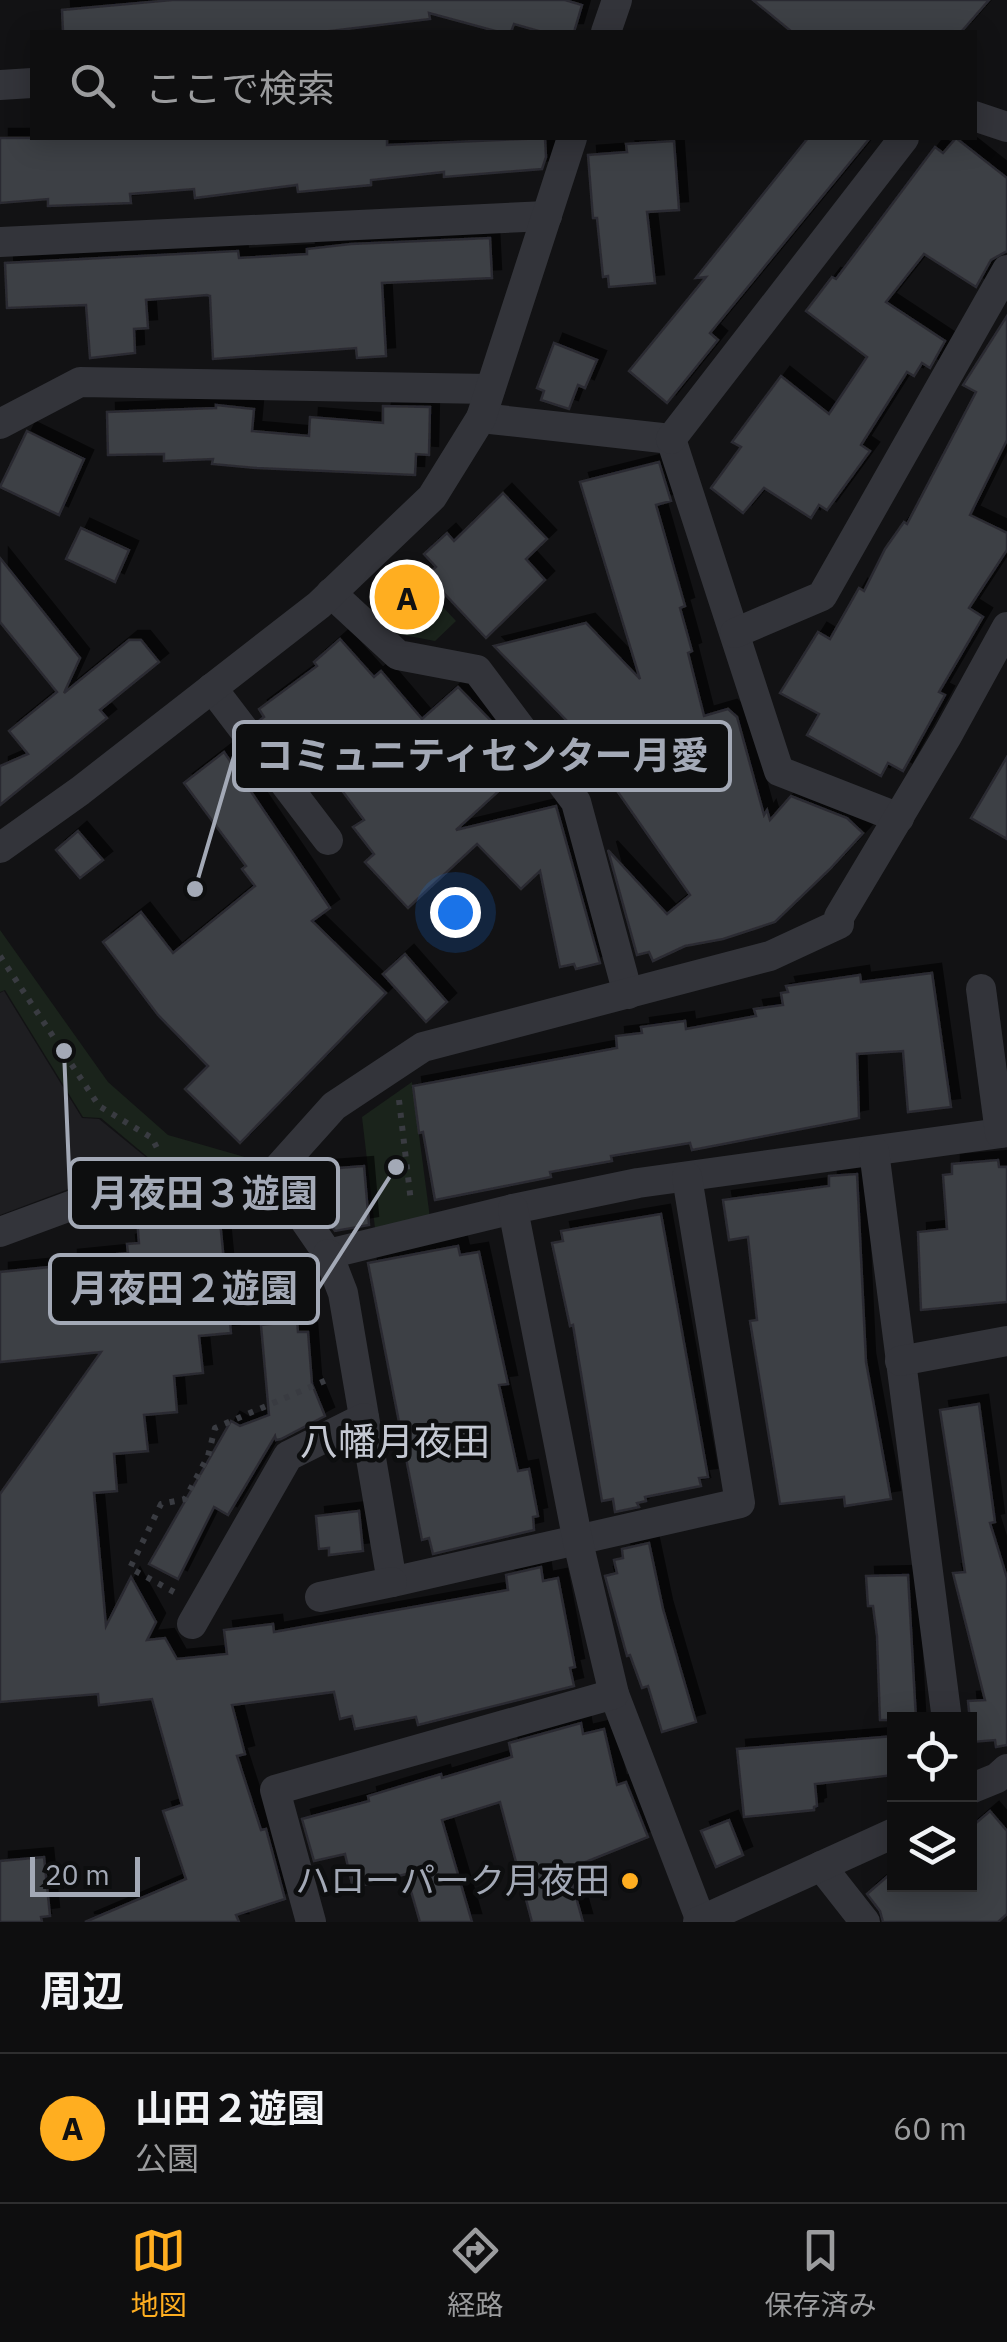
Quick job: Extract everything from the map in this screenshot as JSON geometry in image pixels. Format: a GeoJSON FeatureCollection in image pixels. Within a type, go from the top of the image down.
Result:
{"type":"FeatureCollection","features":[{"type":"Feature","properties":{"kind":"street"},"geometry":{"type":"LineString","coordinates":[[607,30],[616,0]]}},
{"type":"Feature","properties":{"kind":"street"},"geometry":{"type":"LineString","coordinates":[[0,85],[30,83]]}},
{"type":"Feature","properties":{"kind":"street"},"geometry":{"type":"LineString","coordinates":[[977,117],[1007,126]]}},
{"type":"Feature","properties":{"kind":"street"},"geometry":{"type":"LineString","coordinates":[[0,848],[80,792],[331,594],[432,498],[486,404],[571,140]]}},
{"type":"Feature","properties":{"kind":"street"},"geometry":{"type":"LineString","coordinates":[[671,440],[902,140]]}},
{"type":"Feature","properties":{"kind":"street"},"geometry":{"type":"LineString","coordinates":[[0,242],[547,216]]}},
{"type":"Feature","properties":{"kind":"street"},"geometry":{"type":"LineString","coordinates":[[735,633],[822,596],[1007,270]]}},
{"type":"Feature","properties":{"kind":"street"},"geometry":{"type":"LineString","coordinates":[[0,424],[80,382],[486,404],[671,440]]}},
{"type":"Feature","properties":{"kind":"street"},"geometry":{"type":"LineString","coordinates":[[671,440],[779,771],[899,818]]}},
{"type":"Feature","properties":{"kind":"street"},"geometry":{"type":"LineString","coordinates":[[331,594],[398,655],[477,670],[576,802],[628,994]]}},
{"type":"Feature","properties":{"kind":"street"},"geometry":{"type":"LineString","coordinates":[[0,1232],[119,1188],[172,1175],[258,1190],[334,1106],[423,1048],[770,956],[840,924],[839,917],[1007,628]]}},
{"type":"Feature","properties":{"kind":"street"},"geometry":{"type":"LineString","coordinates":[[212,688],[328,840]]}},
{"type":"Feature","properties":{"kind":"street"},"geometry":{"type":"LineString","coordinates":[[328,1254],[513,1208],[687,1176],[1003,1132],[981,989]]}},
{"type":"Feature","properties":{"kind":"street"},"geometry":{"type":"LineString","coordinates":[[874,1151],[946,1712]]}},
{"type":"Feature","properties":{"kind":"street"},"geometry":{"type":"LineString","coordinates":[[273,1174],[328,1254],[344,1293],[392,1582]]}},
{"type":"Feature","properties":{"kind":"street"},"geometry":{"type":"LineString","coordinates":[[320,1597],[578,1542],[740,1502],[687,1176]]}},
{"type":"Feature","properties":{"kind":"street"},"geometry":{"type":"LineString","coordinates":[[513,1208],[578,1542],[614,1694],[699,1922],[887,1836]]}},
{"type":"Feature","properties":{"kind":"street"},"geometry":{"type":"LineString","coordinates":[[900,1361],[1007,1341]]}},
{"type":"Feature","properties":{"kind":"street"},"geometry":{"type":"LineString","coordinates":[[196,1616],[288,1456],[364,1418]]}},
{"type":"Feature","properties":{"kind":"street"},"geometry":{"type":"LineString","coordinates":[[311,1922],[276,1790],[614,1694]]}},
{"type":"Feature","properties":{"kind":"street"},"geometry":{"type":"LineString","coordinates":[[977,1786],[998,1778],[1007,1769]]}},
{"type":"Feature","properties":{"kind":"street"},"geometry":{"type":"LineString","coordinates":[[821,1866],[864,1922]]}},
{"type":"Feature","properties":{"kind":"path"},"geometry":{"type":"LineString","coordinates":[[0,956],[99,1106],[152,1138],[172,1175]]}},
{"type":"Feature","properties":{"kind":"path"},"geometry":{"type":"LineString","coordinates":[[399,1097],[418,1232]]}},
{"type":"Feature","properties":{"kind":"path"},"geometry":{"type":"LineString","coordinates":[[196,1616],[130,1568],[161,1504],[185,1499],[208,1456],[214,1428],[356,1368]]}},
{"type":"Feature","properties":{"kind":"shaded area"},"geometry":{"type":"Polygon","coordinates":[[[399,560],[456,621],[435,641],[398,634],[373,610],[382,607],[380,585],[371,586],[399,560]]]}},
{"type":"Feature","properties":{"kind":"shaded area"},"geometry":{"type":"Polygon","coordinates":[[[0,930],[108,1082],[168,1135],[269,1164],[258,1174],[150,1159],[101,1118],[83,1117],[5,990],[0,992],[0,930]]]}},
{"type":"Feature","properties":{"kind":"shaded area"},"geometry":{"type":"Polygon","coordinates":[[[4,991],[82,1118],[99,1119],[148,1159],[0,1215],[0,993],[4,991]]]}},
{"type":"Feature","properties":{"kind":"shaded area"},"geometry":{"type":"Polygon","coordinates":[[[412,1082],[430,1218],[375,1228],[362,1117],[412,1082]]]}},
{"type":"Feature","properties":{"kind":"building"},"geometry":{"type":"Polygon","coordinates":[[[172,0],[565,0],[582,5],[575,30],[535,30],[514,24],[512,30],[492,30],[429,13],[430,19],[339,30],[63,30],[62,10],[172,0]]]}},
{"type":"Feature","properties":{"kind":"building"},"geometry":{"type":"Polygon","coordinates":[[[753,0],[989,0],[963,30],[790,30],[753,0]]]}},
{"type":"Feature","properties":{"kind":"building"},"geometry":{"type":"Polygon","coordinates":[[[0,138],[387,140],[387,145],[545,140],[542,169],[444,177],[444,172],[298,192],[297,185],[195,198],[194,189],[130,194],[131,203],[48,206],[48,199],[0,203],[0,138]]]}},
{"type":"Feature","properties":{"kind":"building"},"geometry":{"type":"Polygon","coordinates":[[[806,140],[868,140],[710,333],[718,340],[667,403],[629,371],[706,277],[696,278],[806,140]]]}},
{"type":"Feature","properties":{"kind":"building"},"geometry":{"type":"Polygon","coordinates":[[[959,140],[1007,178],[1007,251],[991,260],[976,287],[924,254],[886,302],[945,341],[930,368],[922,363],[914,376],[907,372],[861,445],[870,451],[827,510],[819,505],[811,518],[764,488],[743,513],[711,488],[741,447],[732,442],[781,376],[829,414],[867,357],[806,311],[832,277],[836,279],[935,147],[943,153],[959,140]]]}},
{"type":"Feature","properties":{"kind":"building"},"geometry":{"type":"Polygon","coordinates":[[[674,141],[679,210],[647,212],[655,283],[609,287],[608,276],[603,277],[597,218],[593,218],[588,155],[627,152],[626,144],[674,141]]]}},
{"type":"Feature","properties":{"kind":"building"},"geometry":{"type":"Polygon","coordinates":[[[490,238],[492,278],[382,283],[386,356],[357,358],[356,348],[213,359],[207,295],[146,300],[148,328],[134,329],[135,353],[90,358],[86,305],[7,308],[5,263],[238,251],[239,258],[307,254],[307,249],[351,244],[490,238]]]}},
{"type":"Feature","properties":{"kind":"building"},"geometry":{"type":"Polygon","coordinates":[[[1007,316],[1007,440],[970,515],[1007,533],[1007,550],[969,608],[983,617],[939,692],[945,695],[903,771],[888,763],[881,776],[807,735],[819,714],[780,693],[818,632],[830,639],[859,588],[864,591],[885,549],[904,522],[907,524],[976,392],[963,385],[1007,316]]]}},
{"type":"Feature","properties":{"kind":"building"},"geometry":{"type":"Polygon","coordinates":[[[554,343],[597,360],[585,388],[578,385],[569,409],[541,400],[544,391],[537,388],[554,343]]]}},
{"type":"Feature","properties":{"kind":"building"},"geometry":{"type":"Polygon","coordinates":[[[216,405],[254,409],[252,431],[309,436],[310,417],[383,423],[383,406],[430,407],[429,455],[416,454],[415,475],[257,468],[212,464],[213,459],[164,461],[164,454],[108,455],[107,412],[216,405]]]}},
{"type":"Feature","properties":{"kind":"building"},"geometry":{"type":"Polygon","coordinates":[[[27,431],[84,459],[59,515],[0,487],[27,431]]]}},
{"type":"Feature","properties":{"kind":"building"},"geometry":{"type":"Polygon","coordinates":[[[659,462],[671,501],[656,505],[685,606],[680,608],[704,716],[728,709],[737,717],[764,815],[767,810],[770,820],[791,796],[847,818],[863,833],[775,922],[723,939],[685,946],[653,961],[649,952],[637,955],[608,850],[667,914],[690,895],[571,725],[494,646],[586,623],[640,679],[580,482],[659,462]]]}},
{"type":"Feature","properties":{"kind":"building"},"geometry":{"type":"Polygon","coordinates":[[[503,493],[547,539],[526,559],[545,580],[486,638],[427,575],[436,567],[424,554],[447,533],[454,541],[503,493]]]}},
{"type":"Feature","properties":{"kind":"building"},"geometry":{"type":"Polygon","coordinates":[[[81,528],[129,550],[115,582],[66,559],[81,528]]]}},
{"type":"Feature","properties":{"kind":"building"},"geometry":{"type":"Polygon","coordinates":[[[0,558],[80,658],[64,693],[129,640],[141,640],[159,662],[100,710],[107,718],[0,805],[0,766],[28,754],[9,731],[57,692],[0,622],[0,558]]]}},
{"type":"Feature","properties":{"kind":"building"},"geometry":{"type":"Polygon","coordinates":[[[340,639],[374,677],[381,671],[422,719],[458,687],[495,725],[526,766],[456,830],[556,806],[600,963],[576,969],[574,964],[560,967],[540,871],[521,889],[477,844],[408,908],[365,862],[374,854],[353,827],[364,820],[299,738],[283,750],[260,720],[264,717],[259,709],[317,666],[314,662],[340,639]]]}},
{"type":"Feature","properties":{"kind":"building"},"geometry":{"type":"Polygon","coordinates":[[[224,752],[330,908],[312,921],[386,993],[240,1143],[185,1089],[208,1066],[158,1015],[103,942],[141,912],[173,953],[255,886],[242,869],[246,866],[184,783],[224,752]]]}},
{"type":"Feature","properties":{"kind":"building"},"geometry":{"type":"Polygon","coordinates":[[[1007,757],[1007,839],[971,818],[1007,757]]]}},
{"type":"Feature","properties":{"kind":"building"},"geometry":{"type":"Polygon","coordinates":[[[78,831],[103,860],[80,878],[56,850],[78,831]]]}},
{"type":"Feature","properties":{"kind":"building"},"geometry":{"type":"Polygon","coordinates":[[[405,954],[447,1002],[426,1022],[383,974],[405,954]]]}},
{"type":"Feature","properties":{"kind":"building"},"geometry":{"type":"Polygon","coordinates":[[[932,973],[951,1107],[908,1112],[903,1051],[857,1054],[859,1118],[692,1150],[690,1143],[611,1156],[612,1161],[550,1172],[551,1177],[435,1200],[423,1132],[419,1133],[413,1086],[617,1048],[616,1036],[642,1033],[641,1027],[685,1021],[686,1029],[756,1016],[754,1009],[783,1005],[781,993],[788,992],[786,986],[860,975],[861,982],[932,973]]]}},
{"type":"Feature","properties":{"kind":"building"},"geometry":{"type":"Polygon","coordinates":[[[998,1160],[999,1167],[1007,1167],[1007,1302],[921,1310],[918,1232],[947,1229],[943,1175],[952,1174],[952,1164],[998,1160]]]}},
{"type":"Feature","properties":{"kind":"building"},"geometry":{"type":"Polygon","coordinates":[[[364,1166],[369,1225],[335,1231],[321,1211],[319,1190],[329,1189],[327,1169],[364,1166]]]}},
{"type":"Feature","properties":{"kind":"building"},"geometry":{"type":"Polygon","coordinates":[[[857,1174],[866,1362],[891,1499],[845,1506],[844,1497],[780,1504],[750,1321],[757,1320],[748,1237],[729,1240],[723,1200],[829,1186],[829,1176],[857,1174]]]}},
{"type":"Feature","properties":{"kind":"building"},"geometry":{"type":"Polygon","coordinates":[[[219,1211],[231,1333],[199,1336],[203,1373],[174,1376],[177,1412],[144,1415],[148,1451],[114,1454],[117,1491],[94,1493],[106,1626],[131,1577],[156,1622],[147,1640],[165,1638],[177,1659],[227,1654],[224,1630],[273,1624],[274,1632],[508,1590],[506,1575],[541,1567],[543,1581],[558,1578],[575,1667],[570,1668],[574,1686],[418,1725],[416,1717],[355,1729],[352,1716],[340,1719],[334,1692],[232,1705],[245,1754],[237,1756],[261,1830],[266,1829],[285,1899],[236,1915],[239,1922],[85,1922],[186,1879],[163,1811],[182,1805],[152,1699],[99,1705],[98,1694],[0,1702],[0,1494],[101,1352],[0,1362],[0,1272],[69,1265],[69,1259],[128,1253],[127,1244],[139,1243],[137,1219],[219,1211]]]}},
{"type":"Feature","properties":{"kind":"building"},"geometry":{"type":"Polygon","coordinates":[[[661,1214],[708,1477],[699,1478],[701,1486],[645,1497],[646,1501],[637,1503],[639,1507],[615,1512],[613,1499],[602,1501],[573,1325],[570,1326],[552,1243],[563,1241],[561,1231],[661,1214]]]}},
{"type":"Feature","properties":{"kind":"building"},"geometry":{"type":"Polygon","coordinates":[[[458,1246],[460,1255],[479,1252],[508,1384],[499,1385],[518,1471],[529,1469],[538,1516],[533,1517],[534,1530],[433,1554],[429,1538],[422,1540],[368,1263],[458,1246]]]}},
{"type":"Feature","properties":{"kind":"building"},"geometry":{"type":"Polygon","coordinates":[[[297,1321],[298,1332],[308,1332],[312,1384],[325,1416],[281,1439],[276,1440],[275,1436],[228,1515],[214,1507],[178,1579],[149,1564],[231,1421],[240,1426],[269,1415],[261,1325],[297,1321]]]}},
{"type":"Feature","properties":{"kind":"building"},"geometry":{"type":"Polygon","coordinates":[[[979,1404],[995,1522],[990,1523],[1007,1578],[1007,1745],[996,1747],[995,1740],[977,1742],[977,1712],[969,1712],[968,1701],[985,1700],[953,1573],[965,1572],[940,1410],[979,1404]]]}},
{"type":"Feature","properties":{"kind":"building"},"geometry":{"type":"Polygon","coordinates":[[[359,1511],[363,1551],[329,1555],[329,1548],[319,1549],[316,1516],[359,1511]]]}},
{"type":"Feature","properties":{"kind":"building"},"geometry":{"type":"Polygon","coordinates":[[[649,1543],[663,1609],[696,1722],[662,1732],[648,1686],[642,1688],[630,1655],[627,1656],[605,1576],[617,1573],[614,1560],[623,1558],[622,1549],[649,1543]]]}},
{"type":"Feature","properties":{"kind":"building"},"geometry":{"type":"Polygon","coordinates":[[[908,1575],[916,1712],[887,1712],[887,1720],[880,1720],[877,1636],[873,1606],[868,1606],[866,1576],[908,1575]]]}},
{"type":"Feature","properties":{"kind":"building"},"geometry":{"type":"Polygon","coordinates":[[[581,1723],[583,1734],[604,1729],[617,1785],[626,1782],[648,1837],[568,1869],[583,1922],[532,1922],[500,1802],[442,1820],[472,1922],[420,1922],[406,1874],[353,1888],[345,1854],[314,1861],[302,1819],[369,1801],[368,1796],[441,1774],[442,1778],[512,1757],[509,1743],[581,1723]]]}},
{"type":"Feature","properties":{"kind":"building"},"geometry":{"type":"Polygon","coordinates":[[[887,1737],[887,1776],[815,1784],[814,1810],[744,1817],[737,1749],[887,1737]]]}},
{"type":"Feature","properties":{"kind":"building"},"geometry":{"type":"Polygon","coordinates":[[[990,1811],[1007,1831],[1007,1914],[998,1922],[883,1922],[867,1894],[887,1877],[887,1892],[977,1892],[977,1822],[990,1811]]]}},
{"type":"Feature","properties":{"kind":"building"},"geometry":{"type":"Polygon","coordinates":[[[729,1820],[743,1855],[716,1867],[701,1831],[729,1820]]]}},
{"type":"Feature","properties":{"kind":"building"},"geometry":{"type":"Polygon","coordinates":[[[44,1857],[50,1916],[41,1917],[42,1922],[0,1922],[0,1861],[44,1857]]]}},
{"type":"Feature","properties":{"kind":"place","name":"山田２遊園"},"geometry":{"type":"Point","coordinates":[407,597]}},
{"type":"Feature","properties":{"kind":"place","name":"コミュニティセンター月愛"},"geometry":{"type":"Point","coordinates":[195,889]}},
{"type":"Feature","properties":{"kind":"place","name":"月夜田３遊園"},"geometry":{"type":"Point","coordinates":[64,1051]}},
{"type":"Feature","properties":{"kind":"place","name":"月夜田２遊園"},"geometry":{"type":"Point","coordinates":[396,1167]}},
{"type":"Feature","properties":{"kind":"place","name":"ハローパーク月夜田"},"geometry":{"type":"Point","coordinates":[630,1881]}},
{"type":"Feature","properties":{"kind":"district","name":"八幡月夜田"},"geometry":{"type":"Point","coordinates":[395,1442]}}]}
